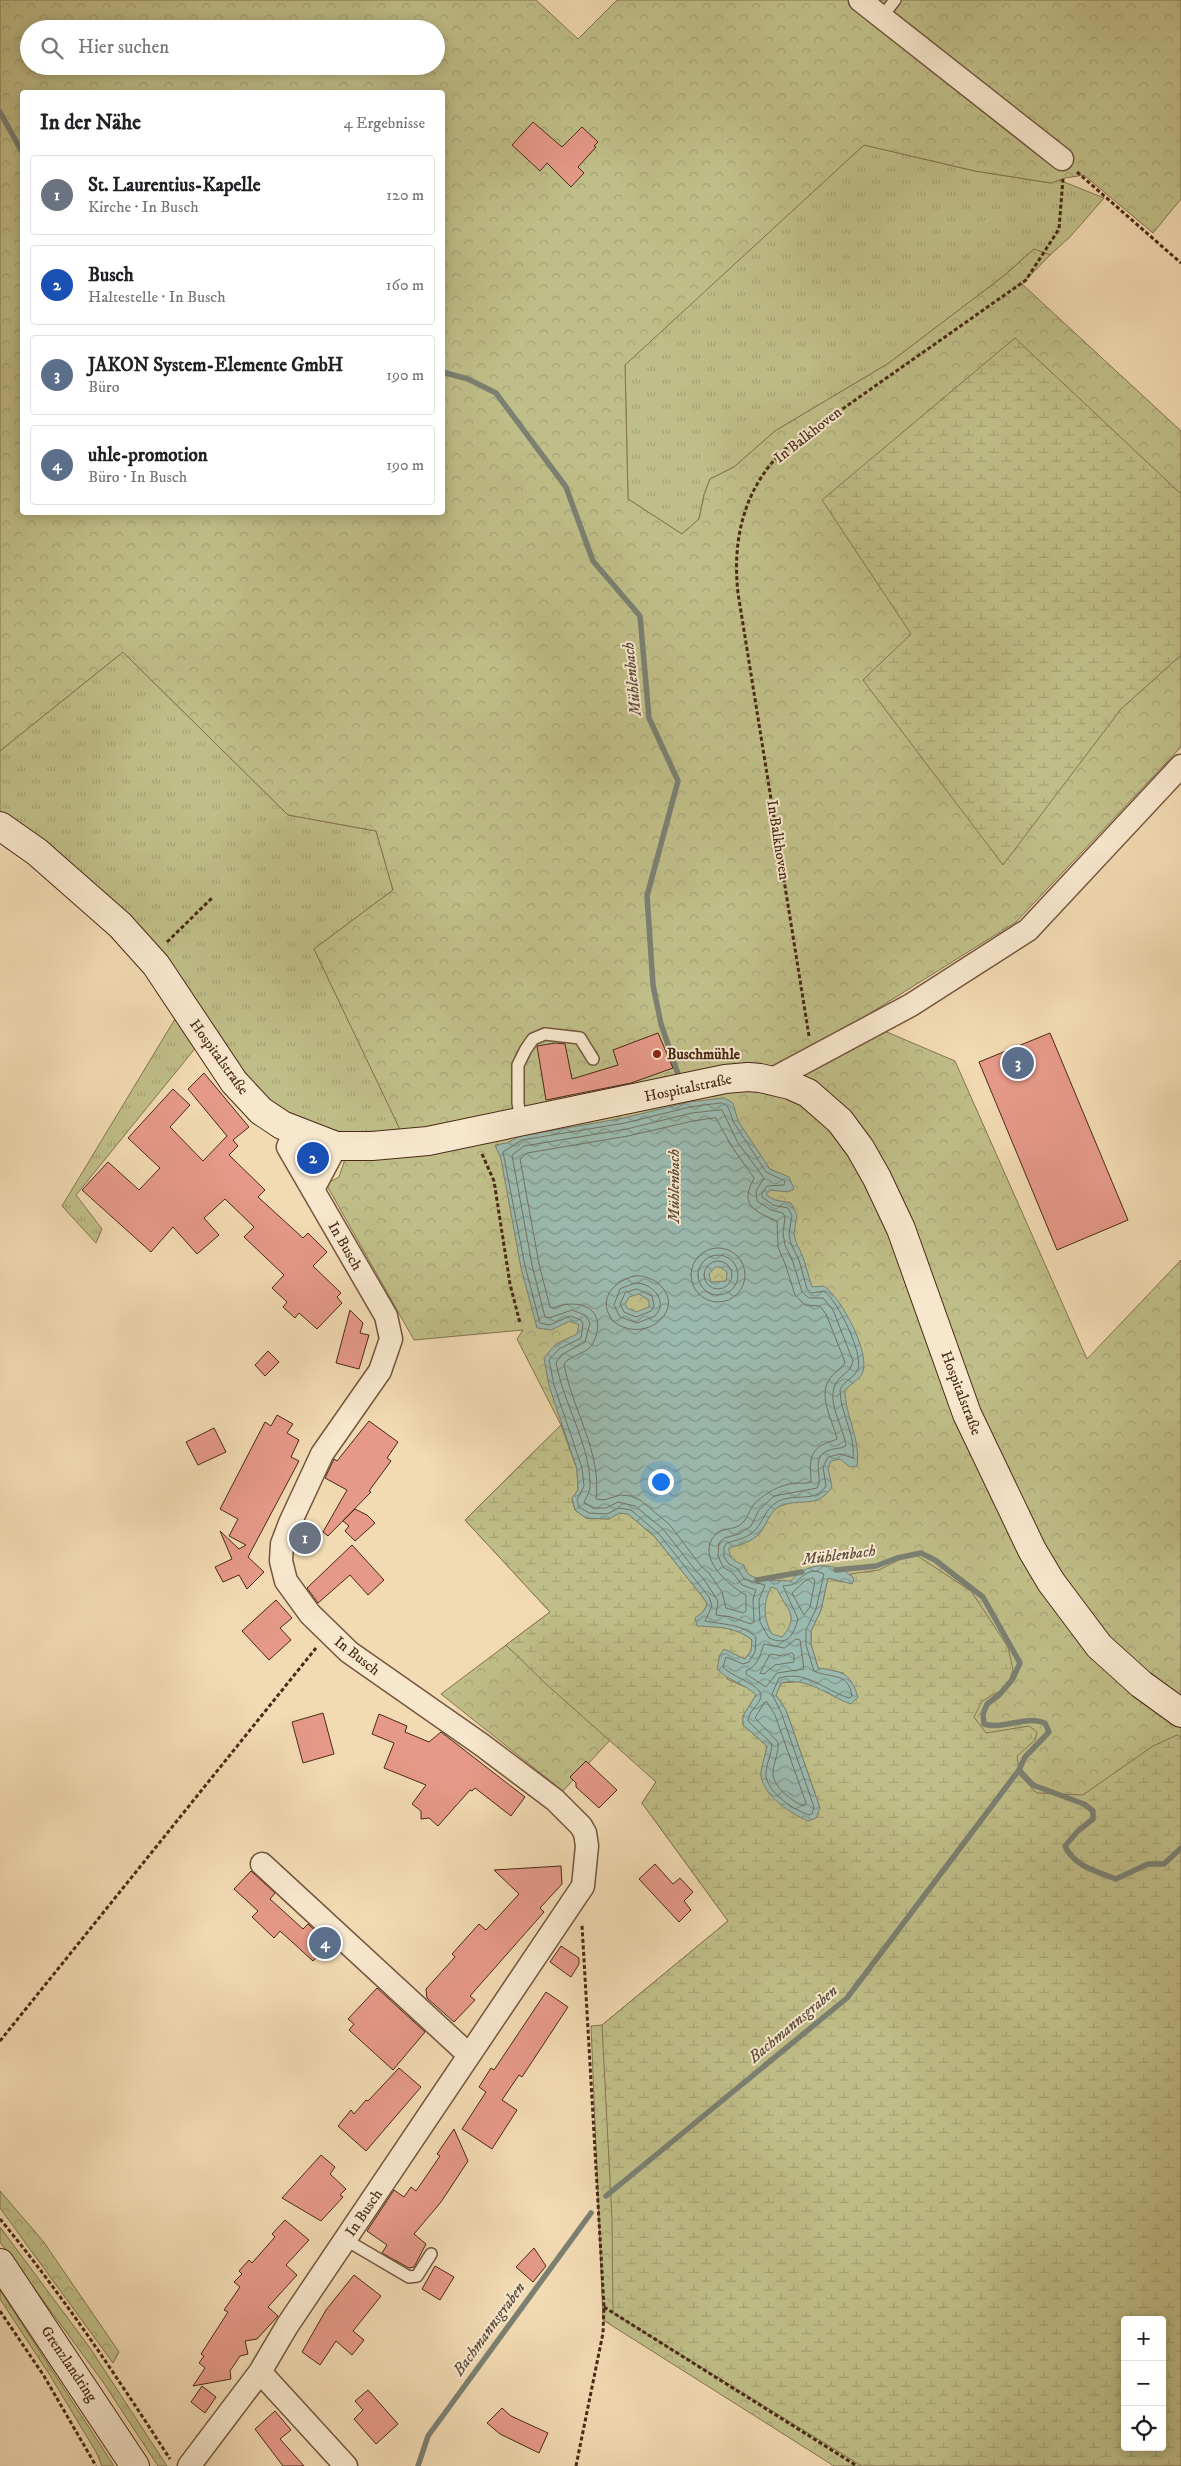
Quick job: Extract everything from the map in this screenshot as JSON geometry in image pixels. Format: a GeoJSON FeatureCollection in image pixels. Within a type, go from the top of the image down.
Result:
{"type":"FeatureCollection","features":[{"type":"Feature","properties":{"kind":"street"},"geometry":{"type":"LineString","coordinates":[[860,0],[1062,159]]}},
{"type":"Feature","properties":{"kind":"street"},"geometry":{"type":"LineString","coordinates":[[771,1080],[813,1059],[911,1004],[1028,930],[1181,766]]}},
{"type":"Feature","properties":{"kind":"street","name":"Hospitalstraße"},"geometry":{"type":"LineString","coordinates":[[0,826],[38,852],[120,925],[151,959],[234,1082],[261,1111],[282,1125],[336,1146],[372,1146],[419,1142],[521,1123],[724,1079],[748,1077],[771,1080],[808,1093],[840,1122],[860,1148],[878,1178],[902,1229],[967,1414],[1032,1550],[1052,1582],[1099,1646],[1141,1684],[1181,1713]]}},
{"type":"Feature","properties":{"kind":"street","name":"In Busch"},"geometry":{"type":"LineString","coordinates":[[189,2466],[260,2372],[287,2326],[468,2054],[583,1886],[586,1846],[585,1832],[555,1800],[475,1740],[350,1652],[310,1614],[286,1581],[281,1561],[282,1544],[290,1522],[322,1454],[380,1371],[391,1339],[386,1316],[288,1147],[295,1130]]}},
{"type":"Feature","properties":{"kind":"street"},"geometry":{"type":"LineString","coordinates":[[312,1189],[336,1146]]}},
{"type":"Feature","properties":{"kind":"street"},"geometry":{"type":"LineString","coordinates":[[262,1864],[468,2054]]}},
{"type":"Feature","properties":{"kind":"street","name":"Grenzlandring"},"geometry":{"type":"LineString","coordinates":[[0,2263],[136,2466]]}},
{"type":"Feature","properties":{"kind":"street"},"geometry":{"type":"LineString","coordinates":[[260,2372],[346,2466]]}},
{"type":"Feature","properties":{"kind":"lane"},"geometry":{"type":"LineString","coordinates":[[882,18],[895,0]]}},
{"type":"Feature","properties":{"kind":"lane"},"geometry":{"type":"LineString","coordinates":[[521,1123],[518,1103],[518,1065],[533,1040],[545,1034],[580,1038],[593,1059]]}},
{"type":"Feature","properties":{"kind":"lane"},"geometry":{"type":"LineString","coordinates":[[346,2240],[409,2276],[417,2276],[431,2254]]}},
{"type":"Feature","properties":{"kind":"path"},"geometry":{"type":"LineString","coordinates":[[1062,159],[1181,262]]}},
{"type":"Feature","properties":{"kind":"path","name":"In Balkhoven"},"geometry":{"type":"LineString","coordinates":[[813,1059],[738,593],[736,550],[739,532],[746,508],[759,481],[772,462],[784,450],[1026,280],[1059,229],[1063,179],[1062,159]]}},
{"type":"Feature","properties":{"kind":"path"},"geometry":{"type":"LineString","coordinates":[[151,959],[213,897]]}},
{"type":"Feature","properties":{"kind":"path"},"geometry":{"type":"LineString","coordinates":[[473,1132],[494,1182],[510,1284],[520,1323]]}},
{"type":"Feature","properties":{"kind":"path"},"geometry":{"type":"LineString","coordinates":[[0,2041],[328,1632]]}},
{"type":"Feature","properties":{"kind":"path"},"geometry":{"type":"LineString","coordinates":[[576,2466],[602,2333],[604,2307],[582,1924]]}},
{"type":"Feature","properties":{"kind":"path"},"geometry":{"type":"LineString","coordinates":[[0,2219],[89,2338],[174,2466]]}},
{"type":"Feature","properties":{"kind":"path"},"geometry":{"type":"LineString","coordinates":[[604,2307],[857,2466]]}},
{"type":"Feature","properties":{"kind":"path"},"geometry":{"type":"LineString","coordinates":[[0,2311],[44,2376],[96,2466]]}},
{"type":"Feature","properties":{"kind":"green space"},"geometry":{"type":"Polygon","coordinates":[[[0,0],[536,0],[578,39],[617,0],[1181,0],[1181,199],[1153,233],[1084,175],[1065,178],[1051,183],[975,171],[864,145],[625,365],[628,499],[682,534],[699,519],[704,495],[710,479],[734,467],[775,431],[889,363],[1005,275],[1034,249],[1050,255],[1022,284],[1181,431],[1181,747],[1016,922],[864,1017],[882,1030],[955,1061],[1087,1359],[1181,1260],[1181,2466],[834,2466],[603,2320],[591,2026],[602,2025],[728,1921],[642,1803],[656,1782],[612,1738],[563,1791],[441,1694],[550,1612],[465,1520],[561,1425],[517,1339],[523,1330],[414,1340],[326,1184],[339,1177],[346,1156],[404,1138],[314,949],[393,890],[376,831],[288,815],[123,652],[0,751],[0,0]]]}},
{"type":"Feature","properties":{"kind":"green space"},"geometry":{"type":"Polygon","coordinates":[[[864,145],[975,171],[1051,183],[1059,180],[1104,198],[1070,237],[1050,255],[1034,249],[1005,275],[889,363],[775,431],[734,467],[710,479],[704,495],[699,519],[682,534],[628,499],[625,364],[864,145]]]}},
{"type":"Feature","properties":{"kind":"green space"},"geometry":{"type":"Polygon","coordinates":[[[1015,338],[1181,494],[1181,655],[1121,709],[1003,865],[863,680],[911,634],[822,500],[1015,338]]]}},
{"type":"Feature","properties":{"kind":"green space"},"geometry":{"type":"Polygon","coordinates":[[[123,652],[288,815],[376,831],[393,890],[314,949],[405,1139],[358,1140],[285,1116],[262,1095],[212,1028],[0,813],[0,751],[123,652]]]}},
{"type":"Feature","properties":{"kind":"green space"},"geometry":{"type":"Polygon","coordinates":[[[178,1014],[197,1046],[76,1195],[102,1229],[96,1243],[62,1206],[178,1014]]]}},
{"type":"Feature","properties":{"kind":"green space"},"geometry":{"type":"Polygon","coordinates":[[[561,1425],[577,1469],[578,1490],[572,1499],[575,1510],[586,1518],[609,1519],[619,1513],[628,1514],[655,1537],[705,1600],[707,1605],[703,1612],[704,1626],[730,1629],[752,1640],[751,1651],[745,1659],[724,1650],[727,1679],[750,1689],[756,1695],[743,1716],[743,1725],[767,1746],[761,1775],[820,1808],[786,1710],[776,1695],[781,1683],[804,1681],[818,1688],[843,1673],[818,1668],[811,1644],[811,1631],[821,1610],[828,1578],[841,1582],[854,1579],[850,1574],[879,1570],[913,1553],[971,1591],[1008,1647],[1013,1670],[1007,1687],[982,1701],[974,1717],[986,1733],[1029,1726],[1037,1732],[1035,1740],[1017,1756],[1020,1776],[1037,1793],[1083,1795],[1153,1746],[1177,1735],[1181,1737],[1181,2466],[862,2466],[613,2313],[612,2220],[602,2025],[728,1921],[642,1803],[656,1782],[545,1683],[506,1645],[550,1612],[465,1520],[561,1425]]]}},
{"type":"Feature","properties":{"kind":"green space"},"geometry":{"type":"Polygon","coordinates":[[[0,2191],[43,2241],[119,2352],[113,2363],[0,2208],[0,2191]]]}},
{"type":"Feature","properties":{"kind":"green space"},"geometry":{"type":"Polygon","coordinates":[[[0,2227],[90,2348],[167,2466],[158,2466],[103,2382],[0,2242],[0,2227]]]}},
{"type":"Feature","properties":{"kind":"green space"},"geometry":{"type":"Polygon","coordinates":[[[0,2290],[114,2466],[102,2466],[96,2452],[51,2377],[0,2299],[0,2290]]]}},
{"type":"Feature","properties":{"kind":"water"},"geometry":{"type":"Polygon","coordinates":[[[724,1098],[733,1103],[738,1121],[770,1169],[789,1177],[794,1189],[788,1192],[770,1190],[766,1195],[775,1200],[791,1203],[797,1215],[794,1233],[796,1242],[803,1257],[812,1287],[824,1286],[839,1302],[853,1327],[863,1354],[864,1365],[862,1374],[845,1390],[847,1409],[857,1446],[857,1466],[850,1467],[840,1459],[831,1461],[828,1468],[832,1487],[826,1494],[815,1501],[789,1504],[777,1508],[757,1536],[746,1543],[729,1548],[733,1559],[744,1565],[746,1571],[756,1578],[791,1581],[797,1574],[813,1567],[831,1566],[848,1573],[854,1579],[852,1584],[828,1578],[821,1610],[811,1631],[811,1644],[818,1668],[840,1672],[852,1682],[858,1697],[851,1704],[809,1684],[800,1682],[781,1683],[776,1695],[786,1710],[820,1808],[816,1818],[808,1821],[780,1804],[763,1784],[761,1773],[767,1746],[743,1725],[743,1716],[756,1695],[717,1669],[720,1655],[724,1649],[745,1659],[751,1651],[752,1640],[733,1630],[697,1626],[695,1618],[703,1612],[707,1605],[705,1600],[655,1537],[628,1514],[619,1513],[609,1519],[586,1518],[575,1510],[572,1498],[578,1490],[577,1469],[549,1386],[544,1358],[556,1344],[577,1334],[579,1325],[570,1321],[551,1330],[537,1328],[521,1268],[501,1159],[495,1145],[507,1143],[520,1136],[624,1118],[689,1102],[724,1098]],[[715,1267],[709,1274],[711,1282],[726,1281],[727,1272],[720,1267],[715,1267]],[[639,1294],[629,1297],[625,1304],[627,1308],[636,1312],[649,1307],[649,1300],[639,1294]],[[771,1587],[765,1605],[767,1622],[772,1634],[782,1637],[790,1623],[790,1613],[777,1589],[771,1587]]]}},
{"type":"Feature","properties":{"kind":"building"},"geometry":{"type":"Polygon","coordinates":[[[533,122],[562,147],[582,127],[598,142],[594,146],[596,147],[578,167],[584,173],[571,187],[547,163],[540,171],[512,145],[533,122]]]}},
{"type":"Feature","properties":{"kind":"building"},"geometry":{"type":"Polygon","coordinates":[[[658,1033],[673,1068],[631,1083],[546,1100],[537,1046],[555,1043],[565,1044],[572,1079],[618,1065],[613,1050],[658,1033]]]}},
{"type":"Feature","properties":{"kind":"building"},"geometry":{"type":"Polygon","coordinates":[[[1050,1033],[1128,1220],[1057,1250],[979,1062],[1050,1033]]]}},
{"type":"Feature","properties":{"kind":"building"},"geometry":{"type":"Polygon","coordinates":[[[204,1073],[249,1127],[233,1140],[238,1146],[229,1155],[265,1190],[258,1197],[303,1238],[308,1233],[327,1252],[313,1266],[341,1293],[337,1297],[342,1303],[317,1329],[299,1313],[295,1318],[283,1307],[287,1302],[272,1288],[284,1275],[244,1237],[254,1227],[225,1199],[204,1218],[219,1235],[197,1254],[173,1227],[151,1252],[82,1190],[108,1162],[139,1190],[160,1168],[128,1138],[173,1089],[190,1105],[170,1127],[203,1161],[227,1136],[188,1089],[204,1073]]]}},
{"type":"Feature","properties":{"kind":"building"},"geometry":{"type":"Polygon","coordinates":[[[350,1310],[363,1323],[360,1333],[369,1335],[359,1369],[336,1363],[350,1310]]]}},
{"type":"Feature","properties":{"kind":"building"},"geometry":{"type":"Polygon","coordinates":[[[268,1351],[279,1362],[265,1376],[255,1365],[268,1351]]]}},
{"type":"Feature","properties":{"kind":"building"},"geometry":{"type":"Polygon","coordinates":[[[277,1415],[293,1424],[287,1433],[299,1440],[291,1457],[299,1461],[248,1557],[264,1572],[247,1589],[239,1575],[223,1582],[215,1567],[232,1559],[220,1531],[239,1549],[246,1545],[229,1536],[238,1519],[220,1509],[265,1422],[271,1426],[277,1415]]]}},
{"type":"Feature","properties":{"kind":"building"},"geometry":{"type":"Polygon","coordinates":[[[369,1421],[398,1442],[387,1458],[391,1461],[369,1491],[371,1492],[328,1536],[323,1532],[347,1490],[325,1478],[334,1459],[337,1461],[369,1421]]]}},
{"type":"Feature","properties":{"kind":"building"},"geometry":{"type":"Polygon","coordinates":[[[214,1428],[226,1452],[198,1465],[186,1442],[214,1428]]]}},
{"type":"Feature","properties":{"kind":"building"},"geometry":{"type":"Polygon","coordinates":[[[355,1509],[367,1515],[375,1523],[355,1541],[345,1531],[349,1526],[343,1521],[355,1509]]]}},
{"type":"Feature","properties":{"kind":"building"},"geometry":{"type":"Polygon","coordinates":[[[352,1545],[384,1580],[368,1595],[350,1575],[318,1603],[307,1588],[352,1545]]]}},
{"type":"Feature","properties":{"kind":"building"},"geometry":{"type":"Polygon","coordinates":[[[276,1600],[292,1618],[280,1628],[291,1640],[269,1660],[242,1631],[276,1600]]]}},
{"type":"Feature","properties":{"kind":"building"},"geometry":{"type":"Polygon","coordinates":[[[323,1713],[334,1754],[303,1763],[292,1722],[323,1713]]]}},
{"type":"Feature","properties":{"kind":"building"},"geometry":{"type":"Polygon","coordinates":[[[379,1714],[407,1726],[405,1732],[429,1742],[441,1732],[525,1797],[511,1816],[475,1788],[472,1791],[470,1790],[438,1826],[429,1818],[421,1819],[421,1811],[412,1804],[426,1785],[384,1768],[394,1743],[372,1734],[379,1714]]]}},
{"type":"Feature","properties":{"kind":"building"},"geometry":{"type":"Polygon","coordinates":[[[586,1761],[617,1790],[599,1808],[576,1787],[576,1783],[570,1777],[586,1761]]]}},
{"type":"Feature","properties":{"kind":"building"},"geometry":{"type":"Polygon","coordinates":[[[655,1864],[673,1884],[680,1878],[693,1892],[684,1901],[691,1910],[679,1922],[639,1879],[655,1864]]]}},
{"type":"Feature","properties":{"kind":"building"},"geometry":{"type":"Polygon","coordinates":[[[561,1866],[562,1884],[540,1908],[544,1912],[470,1996],[475,2000],[454,2022],[427,1998],[426,1989],[455,1957],[452,1954],[479,1924],[486,1930],[519,1894],[494,1870],[561,1866]]]}},
{"type":"Feature","properties":{"kind":"building"},"geometry":{"type":"Polygon","coordinates":[[[251,1871],[275,1893],[270,1899],[303,1929],[308,1924],[329,1944],[313,1961],[280,1931],[274,1938],[252,1917],[258,1911],[234,1889],[251,1871]]]}},
{"type":"Feature","properties":{"kind":"building"},"geometry":{"type":"Polygon","coordinates":[[[561,1946],[579,1958],[579,1964],[571,1977],[550,1962],[561,1946]]]}},
{"type":"Feature","properties":{"kind":"building"},"geometry":{"type":"Polygon","coordinates":[[[377,1988],[425,2032],[393,2070],[349,2030],[354,2024],[348,2019],[377,1988]]]}},
{"type":"Feature","properties":{"kind":"building"},"geometry":{"type":"Polygon","coordinates":[[[546,1992],[568,2007],[522,2077],[519,2075],[502,2100],[517,2110],[492,2149],[462,2129],[486,2092],[479,2087],[491,2068],[494,2070],[546,1992]]]}},
{"type":"Feature","properties":{"kind":"building"},"geometry":{"type":"Polygon","coordinates":[[[399,2068],[421,2087],[366,2151],[338,2126],[351,2110],[354,2114],[399,2068]]]}},
{"type":"Feature","properties":{"kind":"building"},"geometry":{"type":"Polygon","coordinates":[[[454,2129],[468,2161],[441,2202],[414,2234],[426,2244],[414,2267],[409,2268],[382,2253],[387,2245],[367,2231],[394,2190],[404,2197],[411,2187],[416,2191],[440,2156],[437,2154],[454,2129]]]}},
{"type":"Feature","properties":{"kind":"building"},"geometry":{"type":"Polygon","coordinates":[[[321,2155],[335,2167],[330,2174],[346,2189],[340,2195],[343,2197],[321,2221],[282,2198],[321,2155]]]}},
{"type":"Feature","properties":{"kind":"building"},"geometry":{"type":"Polygon","coordinates":[[[285,2220],[309,2240],[286,2265],[297,2275],[268,2307],[278,2316],[257,2339],[245,2341],[248,2354],[240,2356],[230,2371],[231,2379],[193,2386],[205,2368],[199,2363],[204,2356],[201,2354],[228,2312],[224,2310],[240,2287],[234,2282],[242,2274],[239,2271],[249,2260],[252,2263],[275,2237],[272,2234],[285,2220]]]}},
{"type":"Feature","properties":{"kind":"building"},"geometry":{"type":"Polygon","coordinates":[[[534,2248],[546,2266],[533,2282],[516,2267],[534,2248]]]}},
{"type":"Feature","properties":{"kind":"building"},"geometry":{"type":"Polygon","coordinates":[[[435,2266],[454,2277],[440,2300],[422,2289],[435,2266]]]}},
{"type":"Feature","properties":{"kind":"building"},"geometry":{"type":"Polygon","coordinates":[[[354,2275],[381,2296],[353,2331],[364,2340],[352,2355],[336,2341],[320,2365],[302,2352],[326,2310],[354,2275]]]}},
{"type":"Feature","properties":{"kind":"building"},"geometry":{"type":"Polygon","coordinates":[[[202,2386],[216,2397],[205,2413],[191,2402],[202,2386]]]}},
{"type":"Feature","properties":{"kind":"building"},"geometry":{"type":"Polygon","coordinates":[[[368,2390],[398,2424],[376,2444],[354,2419],[363,2410],[355,2401],[368,2390]]]}},
{"type":"Feature","properties":{"kind":"building"},"geometry":{"type":"Polygon","coordinates":[[[502,2408],[511,2416],[548,2433],[539,2453],[500,2434],[487,2423],[502,2408]]]}},
{"type":"Feature","properties":{"kind":"building"},"geometry":{"type":"Polygon","coordinates":[[[275,2411],[291,2430],[280,2439],[304,2466],[283,2466],[255,2429],[275,2411]]]}},
{"type":"Feature","properties":{"kind":"waterway","name":"Mühlenbach"},"geometry":{"type":"LineString","coordinates":[[0,112],[20,148]]}},
{"type":"Feature","properties":{"kind":"waterway","name":"Mühlenbach"},"geometry":{"type":"LineString","coordinates":[[445,373],[468,379],[496,393],[566,487],[593,561],[640,616],[649,718],[678,781],[647,896],[653,985],[661,1024],[680,1080]]}},
{"type":"Feature","properties":{"kind":"waterway","name":"Mühlenbach"},"geometry":{"type":"LineString","coordinates":[[836,1570],[876,1566],[897,1558],[921,1553],[935,1560],[983,1597],[1020,1663],[1012,1680],[999,1695],[987,1704],[983,1714],[984,1724],[999,1725],[1022,1721],[1045,1723],[1049,1732],[1025,1757],[1019,1770],[1033,1785],[1084,1804],[1093,1811],[1093,1819],[1078,1831],[1065,1846],[1080,1864],[1116,1879],[1148,1864],[1164,1864],[1181,1848]]}},
{"type":"Feature","properties":{"kind":"waterway","name":"Mühlenbach"},"geometry":{"type":"LineString","coordinates":[[757,1580],[802,1572]]}},
{"type":"Feature","properties":{"kind":"waterway","name":"Bachmannsgraben"},"geometry":{"type":"LineString","coordinates":[[606,2196],[847,1998],[1019,1770]]}},
{"type":"Feature","properties":{"kind":"waterway","name":"Bachmannsgraben"},"geometry":{"type":"LineString","coordinates":[[418,2466],[428,2436],[591,2213]]}},
{"type":"Feature","properties":{"kind":"place","name":"Buschmühle"},"geometry":{"type":"Point","coordinates":[657,1054]}},
{"type":"Feature","properties":{"kind":"place","name":"JAKON System-Elemente GmbH"},"geometry":{"type":"Point","coordinates":[1018,1063]}},
{"type":"Feature","properties":{"kind":"place","name":"Busch"},"geometry":{"type":"Point","coordinates":[313,1158]}},
{"type":"Feature","properties":{"kind":"place","name":"St. Laurentius-Kapelle"},"geometry":{"type":"Point","coordinates":[305,1538]}},
{"type":"Feature","properties":{"kind":"place","name":"uhle-promotion"},"geometry":{"type":"Point","coordinates":[325,1943]}}]}
